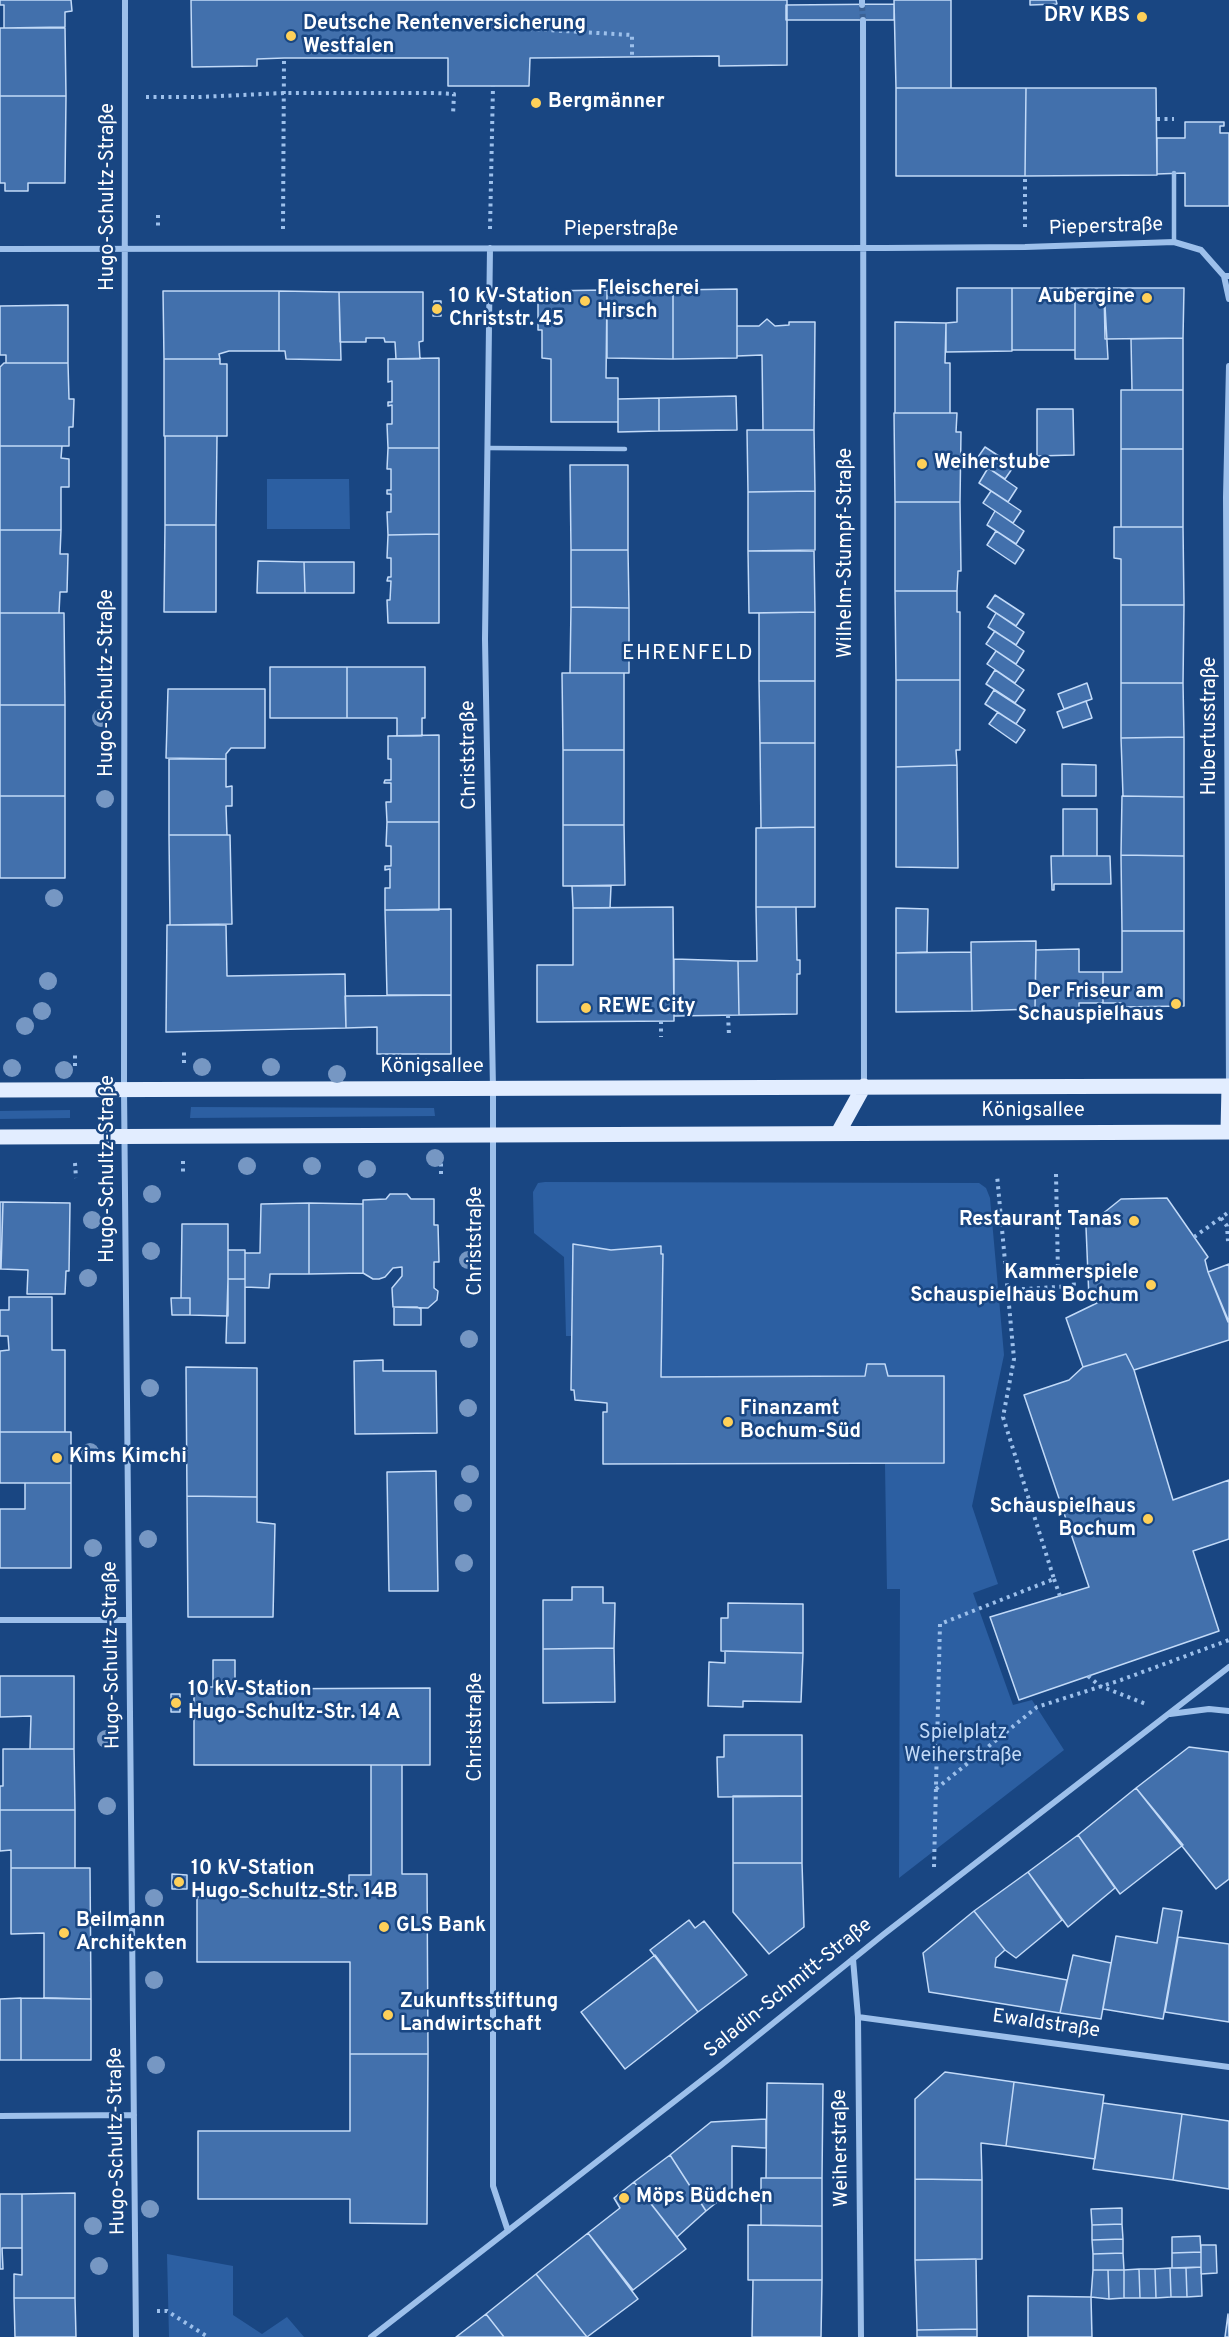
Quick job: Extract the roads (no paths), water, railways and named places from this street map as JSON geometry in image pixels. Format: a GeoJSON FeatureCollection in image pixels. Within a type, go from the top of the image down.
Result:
{"type":"FeatureCollection","features":[{"type":"Feature","properties":{"kind":"main road"},"geometry":{"type":"LineString","coordinates":[[838,1133],[864,1086]]}},
{"type":"Feature","properties":{"kind":"main road","name":"Königsallee"},"geometry":{"type":"LineString","coordinates":[[0,1090],[1229,1086],[1228,1132],[0,1137]]}},
{"type":"Feature","properties":{"kind":"street","name":"Hugo-Schultz-Straße"},"geometry":{"type":"LineString","coordinates":[[125,0],[124,1089],[136,2337]]}},
{"type":"Feature","properties":{"kind":"street","name":"Wilhelm-Stumpf-Straße"},"geometry":{"type":"LineString","coordinates":[[863,20],[864,1086]]}},
{"type":"Feature","properties":{"kind":"street","name":"Pieperstraße"},"geometry":{"type":"LineString","coordinates":[[0,249],[1025,247],[1174,243],[1201,250],[1226,276]]}},
{"type":"Feature","properties":{"kind":"street","name":"Christstraße"},"geometry":{"type":"LineString","coordinates":[[490,248],[485,639],[493,1089],[493,2186],[508,2231]]}},
{"type":"Feature","properties":{"kind":"street"},"geometry":{"type":"LineString","coordinates":[[1226,276],[1229,299]]}},
{"type":"Feature","properties":{"kind":"street","name":"Hubertusstraße"},"geometry":{"type":"LineString","coordinates":[[1229,366],[1226,497],[1229,1086]]}},
{"type":"Feature","properties":{"kind":"street"},"geometry":{"type":"LineString","coordinates":[[0,1620],[129,1620]]}},
{"type":"Feature","properties":{"kind":"street","name":"Saladin-Schmitt-Straße"},"geometry":{"type":"LineString","coordinates":[[371,2337],[720,2066],[934,1895],[1229,1667]]}},
{"type":"Feature","properties":{"kind":"street"},"geometry":{"type":"LineString","coordinates":[[1169,1714],[1209,1709],[1229,1711]]}},
{"type":"Feature","properties":{"kind":"street","name":"Weiherstraße"},"geometry":{"type":"LineString","coordinates":[[853,1959],[858,2017],[861,2337]]}},
{"type":"Feature","properties":{"kind":"street","name":"Ewaldstraße"},"geometry":{"type":"LineString","coordinates":[[858,2017],[1229,2067]]}},
{"type":"Feature","properties":{"kind":"street"},"geometry":{"type":"LineString","coordinates":[[0,2116],[134,2115]]}},
{"type":"Feature","properties":{"kind":"lane"},"geometry":{"type":"LineString","coordinates":[[1174,173],[1174,243]]}},
{"type":"Feature","properties":{"kind":"lane"},"geometry":{"type":"LineString","coordinates":[[488,448],[625,449]]}},
{"type":"Feature","properties":{"kind":"tunnel"},"geometry":{"type":"LineString","coordinates":[[862,5],[863,20]]}},
{"type":"Feature","properties":{"kind":"place","name":"DRV KBS"},"geometry":{"type":"Point","coordinates":[1142,17]}},
{"type":"Feature","properties":{"kind":"place","name":"Deutsche Rentenversicherung Westfalen"},"geometry":{"type":"Point","coordinates":[291,36]}},
{"type":"Feature","properties":{"kind":"place","name":"Bergmänner"},"geometry":{"type":"Point","coordinates":[536,103]}},
{"type":"Feature","properties":{"kind":"place","name":"Aubergine"},"geometry":{"type":"Point","coordinates":[1147,298]}},
{"type":"Feature","properties":{"kind":"place","name":"Fleischerei Hirsch"},"geometry":{"type":"Point","coordinates":[585,301]}},
{"type":"Feature","properties":{"kind":"place","name":"10 kV-Station Christstr. 45"},"geometry":{"type":"Point","coordinates":[437,309]}},
{"type":"Feature","properties":{"kind":"place","name":"Weiherstube"},"geometry":{"type":"Point","coordinates":[922,464]}},
{"type":"Feature","properties":{"kind":"place","name":"Der Friseur am Schauspielhaus"},"geometry":{"type":"Point","coordinates":[1176,1004]}},
{"type":"Feature","properties":{"kind":"place","name":"REWE City"},"geometry":{"type":"Point","coordinates":[586,1008]}},
{"type":"Feature","properties":{"kind":"place","name":"Restaurant Tanas"},"geometry":{"type":"Point","coordinates":[1134,1221]}},
{"type":"Feature","properties":{"kind":"place","name":"Kammerspiele Schauspielhaus Bochum"},"geometry":{"type":"Point","coordinates":[1151,1285]}},
{"type":"Feature","properties":{"kind":"place","name":"Finanzamt Bochum-Süd"},"geometry":{"type":"Point","coordinates":[728,1422]}},
{"type":"Feature","properties":{"kind":"place","name":"Kims Kimchi"},"geometry":{"type":"Point","coordinates":[57,1458]}},
{"type":"Feature","properties":{"kind":"place","name":"Schauspielhaus Bochum"},"geometry":{"type":"Point","coordinates":[1148,1519]}},
{"type":"Feature","properties":{"kind":"place","name":"10 kV-Station Hugo-Schultz-Str. 14 A"},"geometry":{"type":"Point","coordinates":[176,1703]}},
{"type":"Feature","properties":{"kind":"place","name":"10 kV-Station Hugo-Schultz-Str. 14B"},"geometry":{"type":"Point","coordinates":[179,1882]}},
{"type":"Feature","properties":{"kind":"place","name":"GLS Bank"},"geometry":{"type":"Point","coordinates":[384,1927]}},
{"type":"Feature","properties":{"kind":"place","name":"Beilmann Architekten"},"geometry":{"type":"Point","coordinates":[64,1933]}},
{"type":"Feature","properties":{"kind":"place","name":"Zukunftsstiftung Landwirtschaft"},"geometry":{"type":"Point","coordinates":[388,2015]}},
{"type":"Feature","properties":{"kind":"place","name":"Möps Büdchen"},"geometry":{"type":"Point","coordinates":[624,2198]}},
{"type":"Feature","properties":{"kind":"district","name":"EHRENFELD"},"geometry":{"type":"Point","coordinates":[688,655]}},
{"type":"Feature","properties":{"kind":"park label","name":"Spielplatz Weiherstraße"},"geometry":{"type":"Point","coordinates":[963,1746]}}]}
